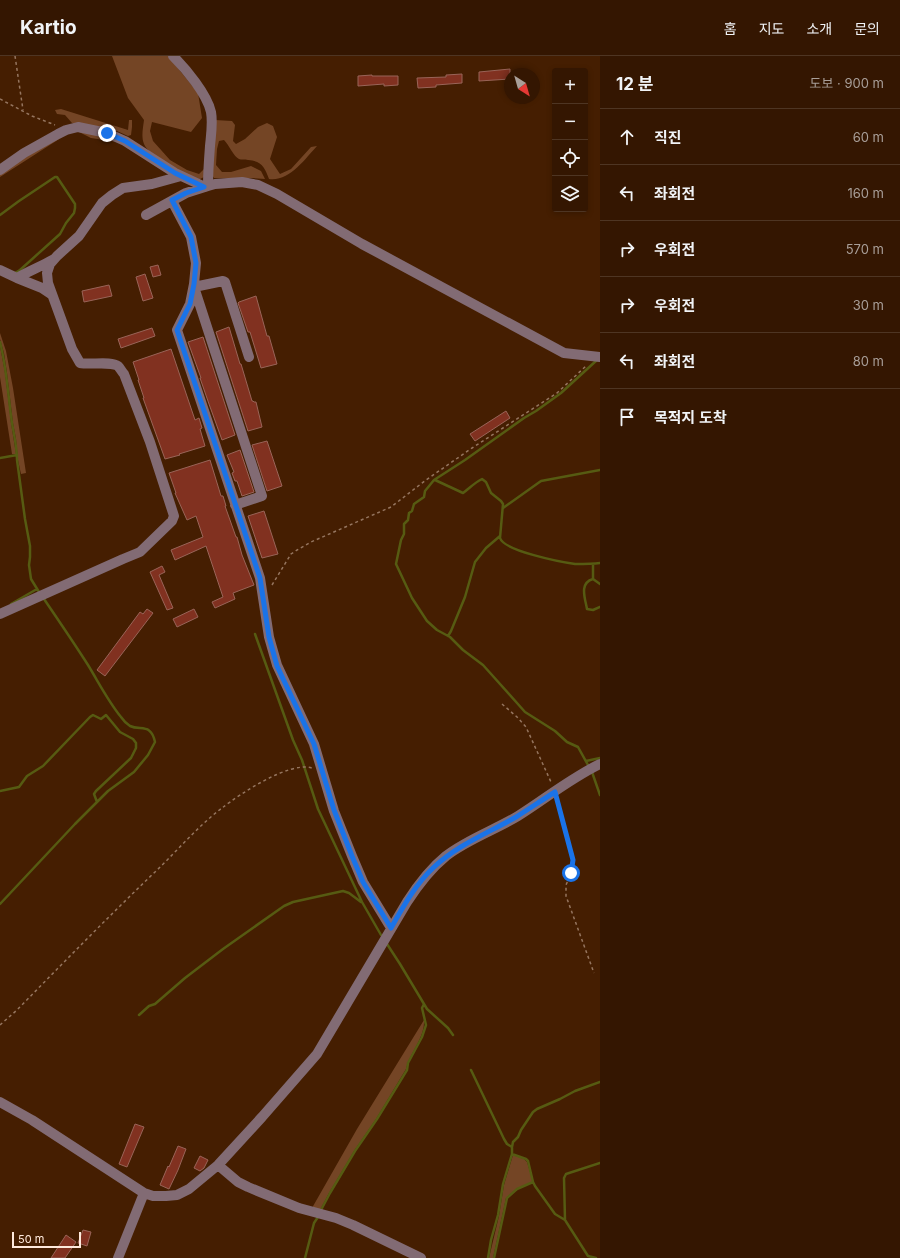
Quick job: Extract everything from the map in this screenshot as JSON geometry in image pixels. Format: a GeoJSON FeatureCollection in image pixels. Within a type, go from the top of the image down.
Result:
{"type":"FeatureCollection","features":[{"type":"Feature","properties":{"kind":"street"},"geometry":{"type":"LineString","coordinates":[[173,56],[185,68],[200,89],[211,112],[212,129],[206,186]]}},
{"type":"Feature","properties":{"kind":"street"},"geometry":{"type":"LineString","coordinates":[[0,170],[24,153],[66,130],[78,127],[92,129],[125,141],[181,176],[206,186]]}},
{"type":"Feature","properties":{"kind":"street"},"geometry":{"type":"LineString","coordinates":[[0,614],[123,558],[140,552],[172,521],[174,516],[150,442],[124,374],[118,366],[108,363],[80,363],[72,350],[51,294],[47,273],[50,264],[79,236],[102,203],[112,195],[123,188],[152,184],[181,176]]}},
{"type":"Feature","properties":{"kind":"street"},"geometry":{"type":"LineString","coordinates":[[146,215],[186,193],[206,186],[242,182],[258,185],[277,194],[362,244],[564,353],[597,357]]}},
{"type":"Feature","properties":{"kind":"street"},"geometry":{"type":"LineString","coordinates":[[172,200],[191,237],[196,263],[194,288],[190,304],[177,330],[260,578],[269,637],[277,666],[314,744],[334,810],[363,882],[391,928]]}},
{"type":"Feature","properties":{"kind":"street"},"geometry":{"type":"LineString","coordinates":[[17,278],[29,270],[44,265],[57,256]]}},
{"type":"Feature","properties":{"kind":"street"},"geometry":{"type":"LineString","coordinates":[[0,270],[42,288],[51,294]]}},
{"type":"Feature","properties":{"kind":"street"},"geometry":{"type":"LineString","coordinates":[[194,288],[225,282],[249,357]]}},
{"type":"Feature","properties":{"kind":"street"},"geometry":{"type":"LineString","coordinates":[[194,288],[262,496],[235,505]]}},
{"type":"Feature","properties":{"kind":"street"},"geometry":{"type":"LineString","coordinates":[[0,1102],[32,1120],[144,1193],[153,1196],[177,1195],[189,1189],[218,1164],[262,1117],[317,1054],[406,902],[423,878],[458,848],[516,816],[600,764]]}},
{"type":"Feature","properties":{"kind":"street"},"geometry":{"type":"LineString","coordinates":[[218,1164],[238,1182],[248,1188],[299,1208],[342,1220],[421,1258]]}},
{"type":"Feature","properties":{"kind":"street"},"geometry":{"type":"LineString","coordinates":[[118,1258],[144,1193]]}},
{"type":"Feature","properties":{"kind":"path"},"geometry":{"type":"LineString","coordinates":[[15,56],[23,111]]}},
{"type":"Feature","properties":{"kind":"path"},"geometry":{"type":"LineString","coordinates":[[0,99],[66,130]]}},
{"type":"Feature","properties":{"kind":"path"},"geometry":{"type":"LineString","coordinates":[[262,592],[270,587],[291,554],[311,542],[390,507],[472,448],[557,393],[597,357]]}},
{"type":"Feature","properties":{"kind":"path"},"geometry":{"type":"LineString","coordinates":[[502,704],[526,727],[555,792],[573,860],[571,873],[566,885],[566,896],[594,973]]}},
{"type":"Feature","properties":{"kind":"path"},"geometry":{"type":"LineString","coordinates":[[0,1025],[17,1010],[111,914],[204,823],[222,808],[268,779],[300,766],[323,772]]}},
{"type":"Feature","properties":{"kind":"shaded area"},"geometry":{"type":"Polygon","coordinates":[[[112,56],[168,56],[198,93],[202,118],[191,132],[152,122],[150,131],[153,141],[170,160],[187,170],[199,174],[204,169],[204,177],[198,180],[168,164],[147,149],[144,144],[142,132],[144,120],[128,98],[112,56]]]}},
{"type":"Feature","properties":{"kind":"shaded area"},"geometry":{"type":"Polygon","coordinates":[[[61,109],[128,130],[129,120],[132,120],[131,135],[128,136],[117,131],[72,123],[65,115],[57,114],[55,110],[61,109]]]}},
{"type":"Feature","properties":{"kind":"shaded area"},"geometry":{"type":"Polygon","coordinates":[[[215,120],[232,121],[235,125],[233,141],[236,144],[245,139],[258,127],[267,123],[273,126],[277,137],[270,159],[280,174],[291,169],[311,147],[317,146],[302,163],[290,173],[276,179],[269,179],[264,168],[260,164],[253,161],[239,159],[235,156],[224,140],[219,141],[216,165],[222,172],[231,172],[251,166],[261,171],[265,179],[214,178],[212,175],[215,120]]]}},
{"type":"Feature","properties":{"kind":"shaded area"},"geometry":{"type":"Polygon","coordinates":[[[78,128],[124,143],[91,138],[77,131],[67,134],[0,177],[0,173],[30,153],[78,128]]]}},
{"type":"Feature","properties":{"kind":"shaded area"},"geometry":{"type":"Polygon","coordinates":[[[0,333],[6,351],[13,388],[26,473],[21,474],[7,373],[0,333]]]}},
{"type":"Feature","properties":{"kind":"shaded area"},"geometry":{"type":"Polygon","coordinates":[[[0,346],[16,454],[12,454],[0,377],[0,346]]]}},
{"type":"Feature","properties":{"kind":"shaded area"},"geometry":{"type":"Polygon","coordinates":[[[424,1020],[423,1030],[408,1061],[406,1069],[376,1119],[354,1151],[320,1210],[312,1208],[357,1129],[424,1020]]]}},
{"type":"Feature","properties":{"kind":"shaded area"},"geometry":{"type":"Polygon","coordinates":[[[513,1155],[524,1159],[527,1162],[533,1182],[517,1189],[506,1198],[493,1258],[489,1258],[499,1216],[504,1185],[513,1155]]]}},
{"type":"Feature","properties":{"kind":"building"},"geometry":{"type":"Polygon","coordinates":[[[504,70],[504,79],[479,81],[479,72],[504,70]]]}},
{"type":"Feature","properties":{"kind":"building"},"geometry":{"type":"Polygon","coordinates":[[[462,74],[462,83],[418,88],[417,78],[446,77],[446,75],[462,74]]]}},
{"type":"Feature","properties":{"kind":"building"},"geometry":{"type":"Polygon","coordinates":[[[358,76],[398,76],[398,85],[384,86],[384,84],[358,86],[358,76]]]}},
{"type":"Feature","properties":{"kind":"building"},"geometry":{"type":"Polygon","coordinates":[[[158,265],[161,275],[153,277],[150,267],[158,265]]]}},
{"type":"Feature","properties":{"kind":"building"},"geometry":{"type":"Polygon","coordinates":[[[145,274],[153,298],[143,301],[136,277],[145,274]]]}},
{"type":"Feature","properties":{"kind":"building"},"geometry":{"type":"Polygon","coordinates":[[[109,285],[112,296],[84,302],[82,291],[109,285]]]}},
{"type":"Feature","properties":{"kind":"building"},"geometry":{"type":"Polygon","coordinates":[[[256,296],[267,336],[269,336],[277,364],[261,368],[250,332],[248,332],[238,303],[256,296]]]}},
{"type":"Feature","properties":{"kind":"building"},"geometry":{"type":"Polygon","coordinates":[[[229,327],[252,401],[256,402],[262,427],[248,431],[216,332],[229,327]]]}},
{"type":"Feature","properties":{"kind":"building"},"geometry":{"type":"Polygon","coordinates":[[[152,328],[155,336],[121,348],[118,339],[152,328]]]}},
{"type":"Feature","properties":{"kind":"building"},"geometry":{"type":"Polygon","coordinates":[[[203,337],[235,435],[222,440],[188,342],[203,337]]]}},
{"type":"Feature","properties":{"kind":"building"},"geometry":{"type":"Polygon","coordinates":[[[171,349],[195,420],[199,418],[202,428],[200,429],[205,446],[165,459],[143,398],[133,362],[171,349]]]}},
{"type":"Feature","properties":{"kind":"building"},"geometry":{"type":"Polygon","coordinates":[[[506,411],[510,418],[475,441],[470,434],[506,411]]]}},
{"type":"Feature","properties":{"kind":"building"},"geometry":{"type":"Polygon","coordinates":[[[267,441],[282,486],[267,491],[252,445],[267,441]]]}},
{"type":"Feature","properties":{"kind":"building"},"geometry":{"type":"Polygon","coordinates":[[[240,450],[254,492],[242,496],[237,481],[235,481],[232,473],[234,472],[227,455],[240,450]]]}},
{"type":"Feature","properties":{"kind":"building"},"geometry":{"type":"Polygon","coordinates":[[[210,460],[221,496],[223,496],[242,555],[254,585],[233,593],[235,599],[215,608],[212,602],[223,597],[206,546],[175,560],[171,550],[203,537],[196,516],[187,520],[175,493],[169,473],[210,460]]]}},
{"type":"Feature","properties":{"kind":"building"},"geometry":{"type":"Polygon","coordinates":[[[264,511],[278,554],[262,558],[248,516],[264,511]]]}},
{"type":"Feature","properties":{"kind":"building"},"geometry":{"type":"Polygon","coordinates":[[[162,566],[165,572],[159,575],[173,608],[167,610],[150,572],[162,566]]]}},
{"type":"Feature","properties":{"kind":"building"},"geometry":{"type":"Polygon","coordinates":[[[147,609],[153,613],[105,676],[97,670],[140,612],[143,614],[147,609]]]}},
{"type":"Feature","properties":{"kind":"building"},"geometry":{"type":"Polygon","coordinates":[[[194,609],[198,617],[177,627],[173,619],[194,609]]]}},
{"type":"Feature","properties":{"kind":"building"},"geometry":{"type":"Polygon","coordinates":[[[135,1124],[144,1127],[127,1167],[119,1164],[135,1124]]]}},
{"type":"Feature","properties":{"kind":"building"},"geometry":{"type":"Polygon","coordinates":[[[178,1146],[186,1149],[169,1189],[160,1185],[178,1146]]]}},
{"type":"Feature","properties":{"kind":"building"},"geometry":{"type":"Polygon","coordinates":[[[200,1156],[208,1160],[204,1168],[200,1171],[194,1168],[200,1156]]]}},
{"type":"Feature","properties":{"kind":"building"},"geometry":{"type":"Polygon","coordinates":[[[83,1230],[91,1232],[87,1246],[78,1243],[83,1230]]]}},
{"type":"Feature","properties":{"kind":"building"},"geometry":{"type":"Polygon","coordinates":[[[66,1235],[76,1242],[65,1258],[51,1258],[66,1235]]]}},
{"type":"Feature","properties":{"kind":"waterway"},"geometry":{"type":"LineString","coordinates":[[0,215],[55,177],[57,177],[75,204],[74,213],[60,234],[15,273]]}},
{"type":"Feature","properties":{"kind":"waterway"},"geometry":{"type":"LineString","coordinates":[[0,342],[6,372],[25,519],[30,546],[29,565],[31,579],[39,592]]}},
{"type":"Feature","properties":{"kind":"waterway"},"geometry":{"type":"LineString","coordinates":[[588,765],[578,747],[567,742],[555,731],[525,712],[483,665],[463,650],[450,637],[437,630],[427,621],[412,598],[396,564],[401,540],[404,534],[404,524],[408,520],[409,513],[412,511],[414,504],[424,497],[425,491],[434,480],[561,393],[597,360]]}},
{"type":"Feature","properties":{"kind":"waterway"},"geometry":{"type":"LineString","coordinates":[[0,458],[17,455]]}},
{"type":"Feature","properties":{"kind":"waterway"},"geometry":{"type":"LineString","coordinates":[[503,508],[541,481],[600,470]]}},
{"type":"Feature","properties":{"kind":"waterway"},"geometry":{"type":"LineString","coordinates":[[435,480],[463,493],[482,479],[486,482],[491,493],[503,504],[500,538],[504,543],[511,547],[534,555],[568,563],[600,563]]}},
{"type":"Feature","properties":{"kind":"waterway"},"geometry":{"type":"LineString","coordinates":[[448,636],[465,597],[475,562],[486,548],[500,536]]}},
{"type":"Feature","properties":{"kind":"waterway"},"geometry":{"type":"LineString","coordinates":[[593,564],[593,579],[584,587],[584,596],[587,609],[593,610],[600,607]]}},
{"type":"Feature","properties":{"kind":"waterway"},"geometry":{"type":"LineString","coordinates":[[593,579],[600,584]]}},
{"type":"Feature","properties":{"kind":"waterway"},"geometry":{"type":"LineString","coordinates":[[11,604],[37,589]]}},
{"type":"Feature","properties":{"kind":"waterway"},"geometry":{"type":"LineString","coordinates":[[0,904],[108,791],[134,772],[148,755],[155,742],[151,732],[145,729],[130,726],[122,718],[112,705],[83,657],[44,599]]}},
{"type":"Feature","properties":{"kind":"waterway"},"geometry":{"type":"LineString","coordinates":[[255,634],[293,740],[302,760],[318,809],[362,902],[381,935]]}},
{"type":"Feature","properties":{"kind":"waterway"},"geometry":{"type":"LineString","coordinates":[[0,791],[19,787],[27,776],[43,766],[90,717],[93,715],[101,719],[106,715],[120,732],[133,739],[136,743],[136,748],[131,758],[96,791],[94,794],[97,802]]}},
{"type":"Feature","properties":{"kind":"waterway"},"geometry":{"type":"LineString","coordinates":[[586,761],[600,758]]}},
{"type":"Feature","properties":{"kind":"waterway"},"geometry":{"type":"LineString","coordinates":[[592,772],[600,795]]}},
{"type":"Feature","properties":{"kind":"waterway"},"geometry":{"type":"LineString","coordinates":[[139,1015],[149,1006],[155,1004],[185,978],[223,949],[284,906],[293,902],[343,891],[349,893],[361,902]]}},
{"type":"Feature","properties":{"kind":"waterway"},"geometry":{"type":"LineString","coordinates":[[387,944],[427,1009],[448,1028],[453,1035]]}},
{"type":"Feature","properties":{"kind":"waterway"},"geometry":{"type":"LineString","coordinates":[[321,1210],[355,1151],[377,1119],[407,1070],[408,1063],[422,1037],[426,1025],[422,1008],[424,1004]]}},
{"type":"Feature","properties":{"kind":"waterway"},"geometry":{"type":"LineString","coordinates":[[471,1070],[504,1139],[507,1144],[512,1147]]}},
{"type":"Feature","properties":{"kind":"waterway"},"geometry":{"type":"LineString","coordinates":[[488,1258],[498,1215],[503,1184],[512,1154],[513,1142],[518,1137],[533,1112],[537,1109],[575,1091],[600,1082]]}},
{"type":"Feature","properties":{"kind":"waterway"},"geometry":{"type":"LineString","coordinates":[[512,1154],[528,1161],[535,1186],[555,1214],[565,1220],[588,1256],[596,1258]]}},
{"type":"Feature","properties":{"kind":"waterway"},"geometry":{"type":"LineString","coordinates":[[565,1220],[564,1178],[566,1174],[600,1163]]}},
{"type":"Feature","properties":{"kind":"waterway"},"geometry":{"type":"LineString","coordinates":[[494,1258],[507,1198],[517,1189],[533,1182]]}},
{"type":"Feature","properties":{"kind":"waterway"},"geometry":{"type":"LineString","coordinates":[[305,1258],[314,1223],[318,1217]]}},
{"type":"Feature","properties":{"kind":"route"},"geometry":{"type":"LineString","coordinates":[[107,133],[125,141],[175,173],[204,187],[186,193],[172,200],[191,237],[196,263],[190,304],[177,330],[260,578],[269,637],[277,666],[314,744],[334,810],[363,882],[391,928],[406,902],[423,878],[447,856],[458,848],[516,816],[555,792],[573,860],[571,873]]}}]}
